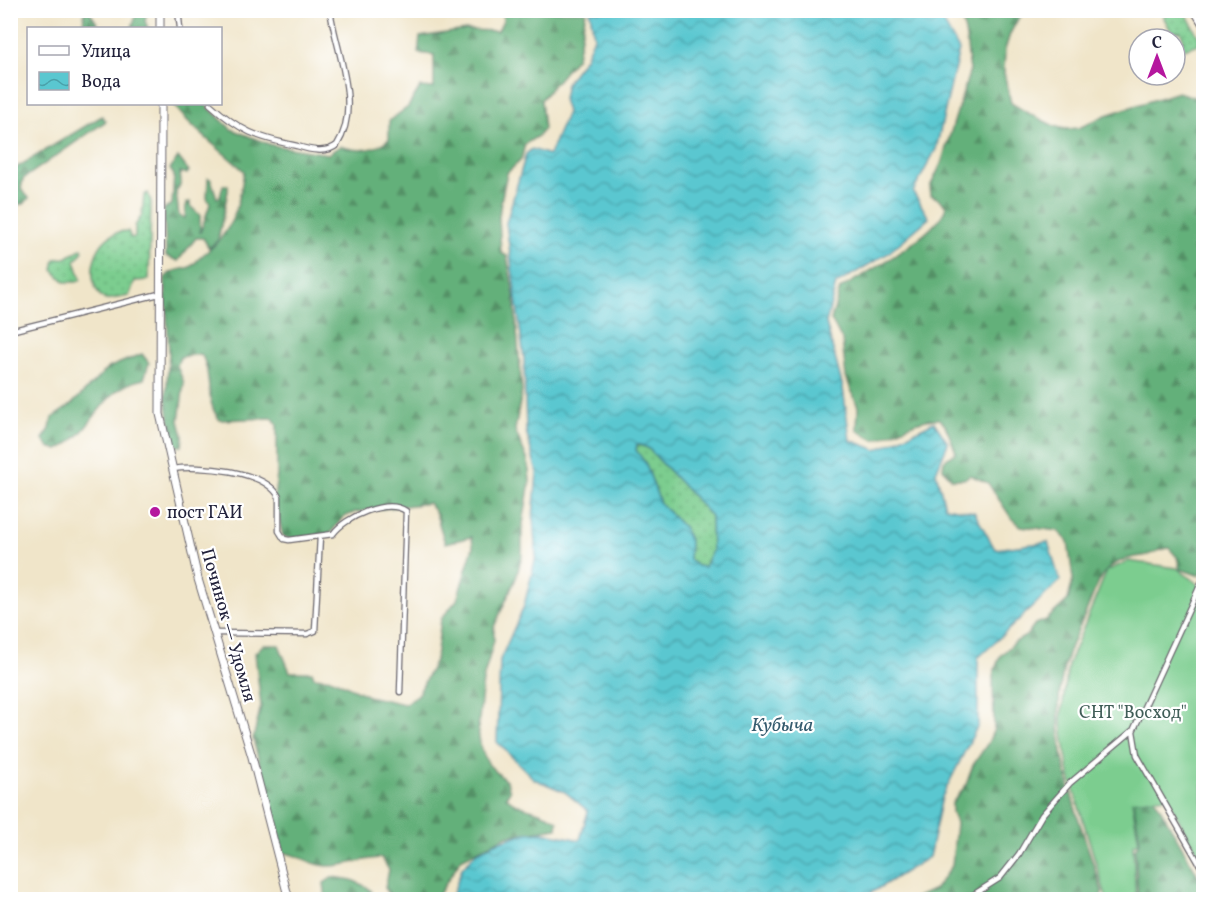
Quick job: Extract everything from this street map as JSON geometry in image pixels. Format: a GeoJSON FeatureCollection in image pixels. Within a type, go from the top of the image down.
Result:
{"type":"FeatureCollection","features":[{"type":"Feature","properties":{"kind":"main road"},"geometry":{"type":"LineString","coordinates":[[160,10],[160,27]]}},
{"type":"Feature","properties":{"kind":"main road","name":"Починок — Удомля"},"geometry":{"type":"LineString","coordinates":[[161,105],[160,414],[198,579],[252,758],[289,900]]}},
{"type":"Feature","properties":{"kind":"street"},"geometry":{"type":"LineString","coordinates":[[178,10],[180,27]]}},
{"type":"Feature","properties":{"kind":"street"},"geometry":{"type":"LineString","coordinates":[[211,105],[228,120],[260,138],[311,150],[326,150],[337,145],[346,125],[347,96],[330,10]]}},
{"type":"Feature","properties":{"kind":"street"},"geometry":{"type":"LineString","coordinates":[[1193,10],[1203,28]]}},
{"type":"Feature","properties":{"kind":"street"},"geometry":{"type":"LineString","coordinates":[[10,331],[159,294]]}},
{"type":"Feature","properties":{"kind":"street"},"geometry":{"type":"LineString","coordinates":[[172,469],[202,468],[266,483],[279,497],[279,531],[284,539],[333,534],[340,524],[356,515],[387,508],[401,508],[406,511],[400,692]]}},
{"type":"Feature","properties":{"kind":"street"},"geometry":{"type":"LineString","coordinates":[[215,633],[307,634],[315,631],[320,536]]}},
{"type":"Feature","properties":{"kind":"street"},"geometry":{"type":"LineString","coordinates":[[965,900],[1000,878],[1019,854],[1042,815],[1071,783],[1133,731],[1203,577]]}},
{"type":"Feature","properties":{"kind":"street"},"geometry":{"type":"LineString","coordinates":[[1133,731],[1137,755],[1203,872]]}},
{"type":"Feature","properties":{"kind":"green space"},"geometry":{"type":"Polygon","coordinates":[[[85,11],[89,11],[99,27],[82,27],[85,11]]]}},
{"type":"Feature","properties":{"kind":"green space"},"geometry":{"type":"Polygon","coordinates":[[[137,11],[147,11],[145,21],[148,27],[132,27],[137,11]]]}},
{"type":"Feature","properties":{"kind":"green space"},"geometry":{"type":"Polygon","coordinates":[[[503,11],[586,11],[577,57],[541,100],[544,129],[525,144],[521,160],[507,173],[501,201],[499,217],[501,253],[507,256],[514,295],[522,391],[515,430],[528,461],[530,481],[522,530],[522,556],[516,578],[494,627],[494,640],[483,680],[478,730],[481,749],[489,765],[507,782],[510,791],[506,797],[518,805],[558,821],[557,828],[507,836],[461,859],[436,899],[390,899],[385,888],[389,870],[382,858],[327,866],[283,853],[253,739],[261,706],[255,653],[263,645],[279,645],[290,672],[312,672],[314,677],[333,679],[368,696],[404,704],[418,695],[436,658],[441,619],[457,600],[473,547],[472,537],[445,543],[436,514],[429,503],[356,512],[343,517],[329,535],[290,539],[283,536],[274,498],[277,475],[277,424],[273,418],[220,420],[212,405],[207,370],[201,354],[180,357],[177,366],[184,383],[179,421],[183,436],[182,446],[176,446],[173,443],[166,398],[169,353],[165,278],[174,271],[192,266],[222,237],[237,207],[244,171],[198,131],[174,105],[206,105],[231,129],[271,145],[328,154],[340,146],[359,150],[372,148],[389,139],[389,121],[408,107],[420,87],[434,88],[434,55],[418,53],[420,37],[466,30],[498,31],[503,20],[503,11]]]}},
{"type":"Feature","properties":{"kind":"green space"},"geometry":{"type":"Polygon","coordinates":[[[958,11],[1026,11],[1018,19],[1005,50],[1004,73],[1011,103],[1054,126],[1067,129],[1079,128],[1106,115],[1178,92],[1203,100],[1203,569],[1200,576],[1180,569],[1177,557],[1169,548],[1129,558],[1111,567],[1099,581],[1074,638],[1061,684],[1059,714],[1066,774],[1102,891],[1101,899],[913,899],[935,889],[952,866],[956,823],[952,813],[952,803],[966,785],[973,765],[988,743],[994,729],[993,675],[1000,656],[1015,642],[1026,636],[1035,624],[1046,620],[1068,600],[1073,579],[1068,541],[1058,531],[1021,526],[1012,519],[988,483],[970,475],[964,479],[952,479],[943,469],[944,461],[956,452],[945,425],[939,419],[922,421],[874,440],[857,430],[858,407],[846,377],[842,340],[831,320],[840,289],[916,241],[940,218],[946,207],[941,200],[931,195],[930,187],[941,164],[970,70],[965,33],[958,11]]]}},
{"type":"Feature","properties":{"kind":"green space"},"geometry":{"type":"Polygon","coordinates":[[[1164,11],[1185,11],[1199,38],[1199,44],[1187,48],[1187,27],[1169,27],[1164,18],[1164,11]]]}},
{"type":"Feature","properties":{"kind":"green space"},"geometry":{"type":"Polygon","coordinates":[[[102,116],[106,121],[23,179],[21,189],[29,198],[24,204],[11,205],[11,171],[102,116]]]}},
{"type":"Feature","properties":{"kind":"green space"},"geometry":{"type":"Polygon","coordinates":[[[178,157],[189,171],[187,174],[180,172],[181,183],[176,192],[179,216],[185,218],[186,203],[190,202],[190,206],[200,215],[200,233],[210,204],[207,198],[208,178],[211,179],[217,198],[220,197],[223,185],[228,185],[228,191],[218,240],[209,248],[203,238],[196,238],[178,261],[166,256],[164,209],[172,204],[174,175],[170,169],[178,157]]]}},
{"type":"Feature","properties":{"kind":"green space"},"geometry":{"type":"Polygon","coordinates":[[[148,193],[151,202],[149,280],[135,281],[129,296],[105,300],[98,292],[94,282],[93,270],[99,248],[116,233],[128,231],[131,238],[135,237],[135,226],[142,215],[144,195],[148,193]]]}},
{"type":"Feature","properties":{"kind":"green space"},"geometry":{"type":"Polygon","coordinates":[[[82,248],[83,251],[75,261],[81,279],[77,282],[65,282],[53,270],[55,259],[66,258],[82,248]]]}},
{"type":"Feature","properties":{"kind":"green space"},"geometry":{"type":"Polygon","coordinates":[[[142,354],[149,363],[144,379],[117,391],[71,442],[58,450],[49,447],[43,439],[50,429],[52,418],[71,405],[108,368],[142,354]]]}},
{"type":"Feature","properties":{"kind":"green space"},"geometry":{"type":"Polygon","coordinates":[[[637,444],[648,448],[711,516],[712,551],[704,567],[697,566],[689,559],[690,546],[684,528],[660,503],[646,464],[636,451],[637,444]]]}},
{"type":"Feature","properties":{"kind":"green space","name":"СНТ \"Восход\""},"geometry":{"type":"Polygon","coordinates":[[[1128,561],[1177,568],[1202,587],[1203,585],[1203,866],[1167,797],[1132,801],[1139,842],[1133,845],[1136,899],[1107,900],[1069,774],[1061,719],[1068,665],[1103,580],[1107,571],[1128,561]]]}},
{"type":"Feature","properties":{"kind":"green space"},"geometry":{"type":"Polygon","coordinates":[[[1137,767],[1203,884],[1203,899],[1138,899],[1135,849],[1140,841],[1128,772],[1137,767]]]}},
{"type":"Feature","properties":{"kind":"green space"},"geometry":{"type":"Polygon","coordinates":[[[333,877],[352,880],[367,887],[371,891],[370,899],[326,899],[324,883],[333,877]]]}},
{"type":"Feature","properties":{"kind":"water","name":"Кубыча"},"geometry":{"type":"Polygon","coordinates":[[[590,11],[937,11],[959,50],[936,149],[913,192],[929,218],[887,254],[836,284],[826,323],[843,388],[850,440],[877,450],[934,422],[948,443],[936,472],[945,507],[974,512],[995,549],[1048,542],[1060,581],[978,658],[978,725],[942,797],[929,857],[866,896],[851,900],[451,899],[462,868],[476,853],[495,843],[525,833],[543,832],[580,840],[588,811],[565,792],[534,779],[497,742],[500,660],[524,606],[536,556],[533,518],[537,473],[526,431],[524,359],[506,223],[526,154],[532,149],[549,155],[567,112],[563,99],[566,83],[585,58],[594,37],[590,11]],[[637,444],[636,450],[646,464],[660,503],[684,528],[690,542],[689,559],[697,566],[704,567],[712,551],[711,516],[648,448],[637,444]]]}},
{"type":"Feature","properties":{"kind":"place","name":"пост ГАИ"},"geometry":{"type":"Point","coordinates":[155,512]}}]}
